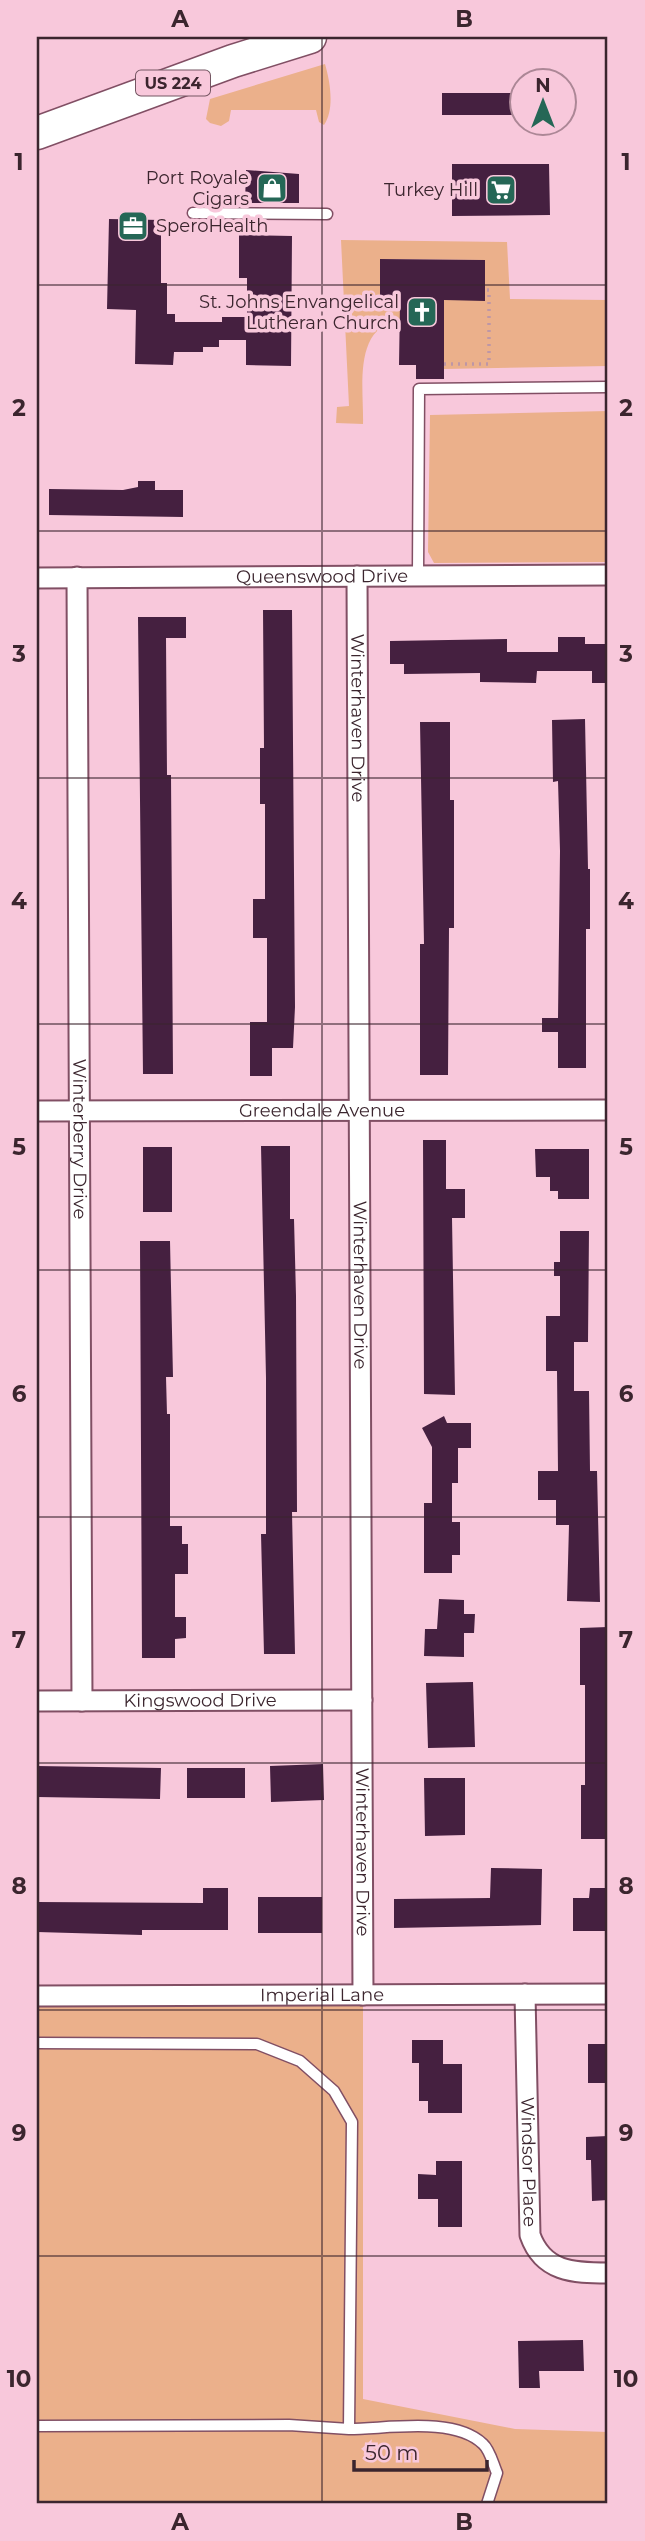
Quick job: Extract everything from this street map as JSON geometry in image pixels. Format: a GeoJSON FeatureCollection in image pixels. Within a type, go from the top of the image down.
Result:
{"type":"FeatureCollection","features":[{"type":"Feature","properties":{"kind":"highway","name":"US 224"},"geometry":{"type":"LineString","coordinates":[[37,133],[306,37]]}},
{"type":"Feature","properties":{"kind":"street","name":"Queenswood Drive"},"geometry":{"type":"LineString","coordinates":[[37,578],[608,575]]}},
{"type":"Feature","properties":{"kind":"street","name":"Winterhaven Drive"},"geometry":{"type":"LineString","coordinates":[[357,576],[363,1995]]}},
{"type":"Feature","properties":{"kind":"street","name":"Winterberry Drive"},"geometry":{"type":"LineString","coordinates":[[77,578],[82,1701]]}},
{"type":"Feature","properties":{"kind":"street","name":"Greendale Avenue"},"geometry":{"type":"LineString","coordinates":[[37,1111],[608,1110]]}},
{"type":"Feature","properties":{"kind":"street","name":"Kingswood Drive"},"geometry":{"type":"LineString","coordinates":[[37,1701],[362,1700]]}},
{"type":"Feature","properties":{"kind":"street","name":"Windsor Place"},"geometry":{"type":"LineString","coordinates":[[525,1994],[530,2235],[535,2249],[556,2268],[570,2272],[608,2273]]}},
{"type":"Feature","properties":{"kind":"street","name":"Imperial Lane"},"geometry":{"type":"LineString","coordinates":[[37,1996],[608,1994]]}},
{"type":"Feature","properties":{"kind":"lane"},"geometry":{"type":"LineString","coordinates":[[193,213],[327,214]]}},
{"type":"Feature","properties":{"kind":"lane"},"geometry":{"type":"LineString","coordinates":[[418,576],[419,388],[608,387]]}},
{"type":"Feature","properties":{"kind":"lane"},"geometry":{"type":"LineString","coordinates":[[37,2043],[257,2045],[300,2061],[334,2091],[352,2122],[349,2429]]}},
{"type":"Feature","properties":{"kind":"lane"},"geometry":{"type":"LineString","coordinates":[[37,2426],[289,2425],[349,2429],[443,2427],[464,2430],[485,2445],[497,2473],[491,2498],[486,2504]]}},
{"type":"Feature","properties":{"kind":"path"},"geometry":{"type":"LineString","coordinates":[[443,364],[489,364],[489,290],[485,290]]}},
{"type":"Feature","properties":{"kind":"shaded area"},"geometry":{"type":"Polygon","coordinates":[[[325,64],[330,87],[330,111],[324,125],[319,122],[316,110],[231,110],[229,121],[221,126],[206,119],[210,99],[325,64]]]}},
{"type":"Feature","properties":{"kind":"shaded area"},"geometry":{"type":"Polygon","coordinates":[[[341,240],[507,242],[510,299],[608,300],[608,366],[444,369],[444,300],[485,300],[485,260],[381,259],[380,303],[400,303],[400,321],[385,325],[374,334],[367,347],[362,378],[363,424],[336,423],[337,407],[349,406],[341,240]]]}},
{"type":"Feature","properties":{"kind":"shaded area"},"geometry":{"type":"Polygon","coordinates":[[[608,411],[608,562],[434,563],[428,552],[430,415],[608,411]]]}},
{"type":"Feature","properties":{"kind":"shaded area"},"geometry":{"type":"Polygon","coordinates":[[[363,1995],[363,2399],[515,2429],[608,2432],[608,2504],[37,2504],[37,1996],[363,1995]]]}},
{"type":"Feature","properties":{"kind":"building"},"geometry":{"type":"Polygon","coordinates":[[[442,93],[508,93],[508,115],[442,115],[442,93]]]}},
{"type":"Feature","properties":{"kind":"building","name":"Turkey Hill"},"geometry":{"type":"Polygon","coordinates":[[[452,164],[549,164],[550,215],[452,216],[452,164]]]}},
{"type":"Feature","properties":{"kind":"building","name":"Port Royale Cigars"},"geometry":{"type":"Polygon","coordinates":[[[246,170],[299,174],[299,203],[245,203],[246,170]]]}},
{"type":"Feature","properties":{"kind":"building"},"geometry":{"type":"Polygon","coordinates":[[[109,219],[161,220],[161,283],[167,283],[167,314],[175,314],[175,322],[222,322],[222,317],[247,317],[247,278],[239,278],[239,235],[292,236],[291,366],[246,365],[246,340],[219,340],[219,347],[203,347],[203,352],[174,352],[173,365],[135,364],[136,310],[107,309],[109,219]]]}},
{"type":"Feature","properties":{"kind":"building","name":"St. Johns Envangelical Lutheran Church"},"geometry":{"type":"Polygon","coordinates":[[[380,259],[485,260],[485,301],[444,300],[444,379],[416,379],[416,365],[399,365],[400,303],[380,303],[380,259]]]}},
{"type":"Feature","properties":{"kind":"building"},"geometry":{"type":"Polygon","coordinates":[[[138,481],[155,481],[155,490],[183,490],[183,517],[49,515],[49,489],[123,490],[138,487],[138,481]]]}},
{"type":"Feature","properties":{"kind":"building"},"geometry":{"type":"Polygon","coordinates":[[[263,610],[292,610],[295,1007],[293,1048],[272,1048],[272,1076],[250,1076],[250,1022],[267,1022],[267,938],[253,938],[253,899],[265,899],[265,804],[260,804],[260,748],[264,748],[263,610]]]}},
{"type":"Feature","properties":{"kind":"building"},"geometry":{"type":"Polygon","coordinates":[[[138,617],[186,617],[186,638],[166,638],[167,775],[171,775],[173,1074],[143,1074],[138,617]]]}},
{"type":"Feature","properties":{"kind":"building"},"geometry":{"type":"Polygon","coordinates":[[[558,637],[585,637],[585,644],[608,644],[608,683],[592,683],[592,671],[537,671],[536,683],[480,682],[480,673],[404,674],[404,664],[390,664],[390,641],[507,639],[507,652],[558,652],[558,637]]]}},
{"type":"Feature","properties":{"kind":"building"},"geometry":{"type":"Polygon","coordinates":[[[585,719],[590,869],[590,929],[586,929],[586,1068],[558,1068],[558,1032],[542,1032],[542,1018],[558,1018],[560,851],[558,781],[553,782],[552,720],[585,719]]]}},
{"type":"Feature","properties":{"kind":"building"},"geometry":{"type":"Polygon","coordinates":[[[420,722],[450,722],[450,800],[454,800],[454,928],[449,928],[448,1075],[420,1075],[420,944],[424,944],[420,722]]]}},
{"type":"Feature","properties":{"kind":"building"},"geometry":{"type":"Polygon","coordinates":[[[423,1140],[446,1140],[446,1189],[465,1189],[465,1218],[452,1218],[455,1395],[424,1394],[423,1140]]]}},
{"type":"Feature","properties":{"kind":"building"},"geometry":{"type":"Polygon","coordinates":[[[261,1146],[290,1146],[290,1219],[294,1219],[296,1296],[297,1512],[292,1512],[295,1654],[264,1654],[261,1534],[266,1534],[266,1378],[261,1146]]]}},
{"type":"Feature","properties":{"kind":"building"},"geometry":{"type":"Polygon","coordinates":[[[143,1147],[172,1147],[172,1212],[143,1212],[143,1147]]]}},
{"type":"Feature","properties":{"kind":"building"},"geometry":{"type":"Polygon","coordinates":[[[535,1149],[589,1149],[589,1199],[558,1199],[558,1191],[550,1191],[550,1177],[536,1177],[535,1149]]]}},
{"type":"Feature","properties":{"kind":"building"},"geometry":{"type":"Polygon","coordinates":[[[560,1231],[589,1231],[588,1342],[574,1342],[574,1391],[589,1391],[590,1471],[597,1471],[600,1602],[567,1601],[569,1525],[556,1525],[556,1500],[538,1500],[538,1471],[558,1471],[557,1371],[546,1371],[546,1316],[560,1316],[560,1276],[554,1276],[554,1262],[560,1262],[560,1231]]]}},
{"type":"Feature","properties":{"kind":"building"},"geometry":{"type":"Polygon","coordinates":[[[140,1241],[170,1241],[173,1377],[166,1377],[167,1414],[170,1414],[170,1526],[182,1526],[182,1544],[188,1544],[188,1574],[175,1574],[175,1617],[186,1617],[186,1638],[175,1639],[175,1658],[142,1658],[140,1241]]]}},
{"type":"Feature","properties":{"kind":"building"},"geometry":{"type":"Polygon","coordinates":[[[444,1416],[447,1423],[471,1423],[471,1448],[458,1448],[458,1483],[452,1483],[452,1522],[460,1522],[460,1555],[452,1555],[452,1573],[424,1573],[424,1503],[432,1503],[432,1447],[422,1428],[444,1416]]]}},
{"type":"Feature","properties":{"kind":"building"},"geometry":{"type":"Polygon","coordinates":[[[439,1599],[464,1600],[464,1614],[475,1614],[474,1633],[464,1633],[464,1657],[424,1656],[425,1629],[437,1629],[439,1599]]]}},
{"type":"Feature","properties":{"kind":"building"},"geometry":{"type":"Polygon","coordinates":[[[608,1627],[608,1839],[581,1839],[581,1785],[585,1785],[585,1685],[580,1685],[580,1628],[608,1627]]]}},
{"type":"Feature","properties":{"kind":"building"},"geometry":{"type":"Polygon","coordinates":[[[473,1682],[475,1747],[428,1748],[426,1683],[473,1682]]]}},
{"type":"Feature","properties":{"kind":"building"},"geometry":{"type":"Polygon","coordinates":[[[323,1764],[324,1800],[271,1802],[270,1766],[323,1764]]]}},
{"type":"Feature","properties":{"kind":"building"},"geometry":{"type":"Polygon","coordinates":[[[37,1766],[161,1768],[160,1799],[37,1797],[37,1766]]]}},
{"type":"Feature","properties":{"kind":"building"},"geometry":{"type":"Polygon","coordinates":[[[187,1768],[245,1768],[245,1798],[187,1798],[187,1768]]]}},
{"type":"Feature","properties":{"kind":"building"},"geometry":{"type":"Polygon","coordinates":[[[424,1778],[465,1778],[465,1835],[425,1836],[424,1778]]]}},
{"type":"Feature","properties":{"kind":"building"},"geometry":{"type":"Polygon","coordinates":[[[491,1868],[542,1869],[541,1925],[394,1928],[394,1899],[490,1898],[491,1868]]]}},
{"type":"Feature","properties":{"kind":"building"},"geometry":{"type":"Polygon","coordinates":[[[203,1888],[228,1888],[228,1930],[142,1930],[142,1935],[37,1932],[37,1902],[203,1903],[203,1888]]]}},
{"type":"Feature","properties":{"kind":"building"},"geometry":{"type":"Polygon","coordinates":[[[590,1888],[608,1888],[608,1931],[573,1931],[573,1898],[589,1898],[590,1888]]]}},
{"type":"Feature","properties":{"kind":"building"},"geometry":{"type":"Polygon","coordinates":[[[258,1897],[322,1897],[322,1933],[258,1933],[258,1897]]]}},
{"type":"Feature","properties":{"kind":"building"},"geometry":{"type":"Polygon","coordinates":[[[412,2040],[443,2040],[443,2064],[462,2064],[462,2113],[428,2113],[428,2101],[419,2101],[419,2063],[412,2063],[412,2040]]]}},
{"type":"Feature","properties":{"kind":"building"},"geometry":{"type":"Polygon","coordinates":[[[588,2044],[608,2044],[608,2083],[588,2083],[588,2044]]]}},
{"type":"Feature","properties":{"kind":"building"},"geometry":{"type":"Polygon","coordinates":[[[608,2136],[608,2200],[592,2201],[591,2160],[586,2160],[586,2137],[608,2136]]]}},
{"type":"Feature","properties":{"kind":"building"},"geometry":{"type":"Polygon","coordinates":[[[436,2161],[462,2161],[462,2227],[438,2227],[438,2199],[418,2199],[418,2174],[436,2175],[436,2161]]]}},
{"type":"Feature","properties":{"kind":"building"},"geometry":{"type":"Polygon","coordinates":[[[583,2340],[584,2371],[539,2371],[540,2388],[519,2388],[518,2341],[583,2340]]]}},
{"type":"Feature","properties":{"kind":"place","name":"Port Royale Cigars"},"geometry":{"type":"Point","coordinates":[272,188]}},
{"type":"Feature","properties":{"kind":"place","name":"Turkey Hill"},"geometry":{"type":"Point","coordinates":[501,190]}},
{"type":"Feature","properties":{"kind":"place","name":"SperoHealth"},"geometry":{"type":"Point","coordinates":[133,226]}},
{"type":"Feature","properties":{"kind":"place","name":"St. Johns Envangelical Lutheran Church"},"geometry":{"type":"Point","coordinates":[422,312]}}]}
